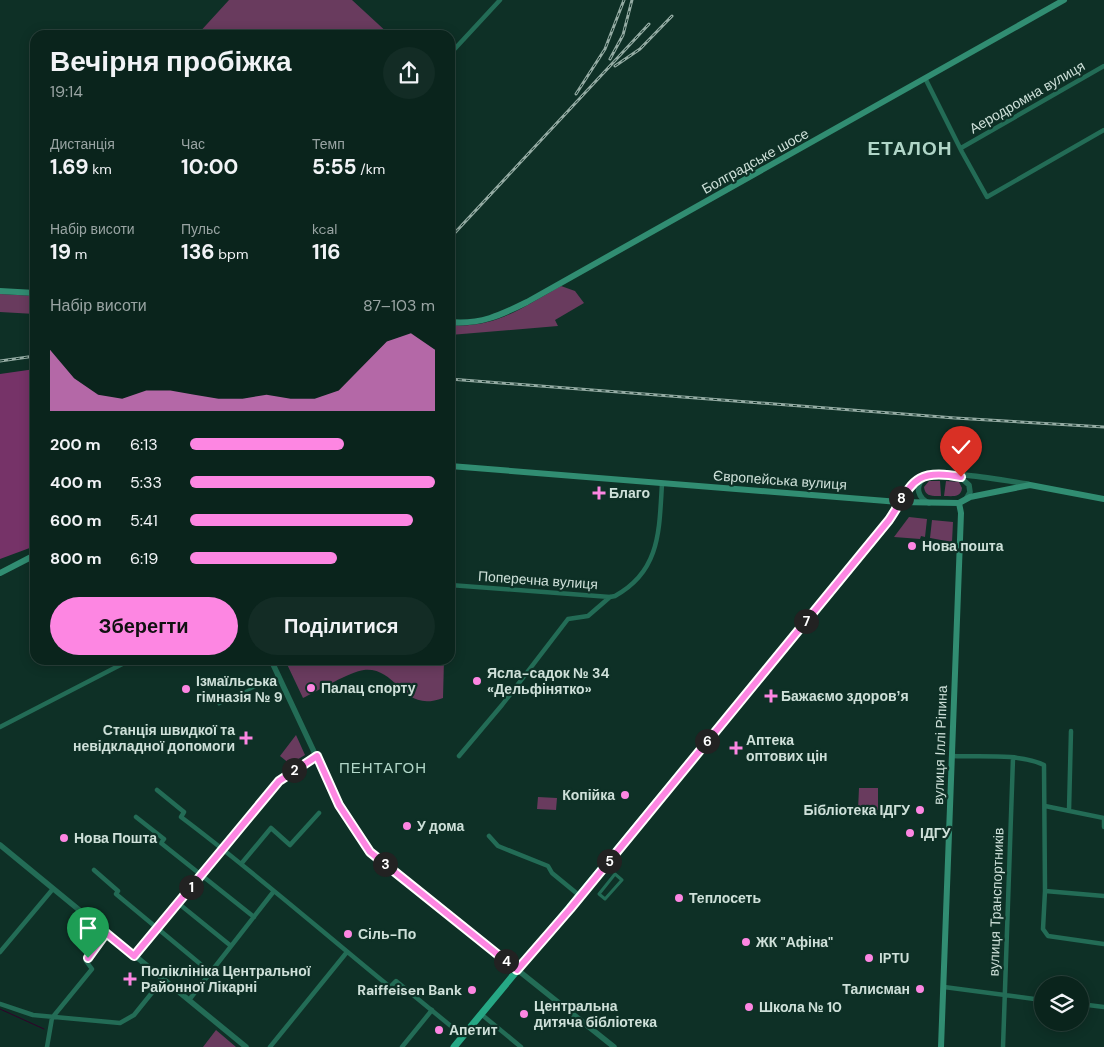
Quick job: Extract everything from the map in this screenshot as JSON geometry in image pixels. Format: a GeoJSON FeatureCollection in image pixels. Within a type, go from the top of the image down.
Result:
{"type":"FeatureCollection","features":[{"type":"Feature","properties":{"kind":"main road","name":"Болградське шосе"},"geometry":{"type":"LineString","coordinates":[[455,322],[475,322],[497,318],[755,176],[1064,0]]}},
{"type":"Feature","properties":{"kind":"main road"},"geometry":{"type":"LineString","coordinates":[[0,291],[30,293]]}},
{"type":"Feature","properties":{"kind":"main road","name":"Європейська вулиця"},"geometry":{"type":"LineString","coordinates":[[455,466],[899,502],[959,503],[966,499],[1030,484],[1104,499]]}},
{"type":"Feature","properties":{"kind":"main road"},"geometry":{"type":"LineString","coordinates":[[454,1047],[889,520],[899,502]]}},
{"type":"Feature","properties":{"kind":"main road","name":"вулиця Іллі Ріпина"},"geometry":{"type":"LineString","coordinates":[[941,1047],[960,523],[959,503]]}},
{"type":"Feature","properties":{"kind":"main road"},"geometry":{"type":"LineString","coordinates":[[0,573],[30,558]]}},
{"type":"Feature","properties":{"kind":"street"},"geometry":{"type":"LineString","coordinates":[[455,49],[500,0]]}},
{"type":"Feature","properties":{"kind":"street","name":"Аеродромна вулиця"},"geometry":{"type":"LineString","coordinates":[[961,148],[1104,66]]}},
{"type":"Feature","properties":{"kind":"street","name":"Аеродромна вулиця"},"geometry":{"type":"LineString","coordinates":[[925,78],[987,197],[1104,130]]}},
{"type":"Feature","properties":{"kind":"street"},"geometry":{"type":"LineString","coordinates":[[927,476],[920,482],[918,492],[923,500],[932,503]]}},
{"type":"Feature","properties":{"kind":"street"},"geometry":{"type":"LineString","coordinates":[[899,502],[902,494],[914,481],[927,476],[957,476],[1030,484]]}},
{"type":"Feature","properties":{"kind":"street"},"geometry":{"type":"LineString","coordinates":[[957,476],[964,478],[969,484],[970,492],[966,499]]}},
{"type":"Feature","properties":{"kind":"street"},"geometry":{"type":"LineString","coordinates":[[1000,480],[1001,491]]}},
{"type":"Feature","properties":{"kind":"street","name":"Поперечна вулиця"},"geometry":{"type":"LineString","coordinates":[[455,585],[610,597],[620,593],[642,574],[656,550],[662,484]]}},
{"type":"Feature","properties":{"kind":"street"},"geometry":{"type":"LineString","coordinates":[[459,756],[502,705],[568,619],[588,616],[610,597]]}},
{"type":"Feature","properties":{"kind":"street"},"geometry":{"type":"LineString","coordinates":[[0,727],[120,665]]}},
{"type":"Feature","properties":{"kind":"street"},"geometry":{"type":"LineString","coordinates":[[273,665],[339,805],[370,852],[614,1047]]}},
{"type":"Feature","properties":{"kind":"street"},"geometry":{"type":"LineString","coordinates":[[219,704],[278,676]]}},
{"type":"Feature","properties":{"kind":"street"},"geometry":{"type":"LineString","coordinates":[[1069,811],[1071,731]]}},
{"type":"Feature","properties":{"kind":"street"},"geometry":{"type":"LineString","coordinates":[[134,956],[279,781],[317,756]]}},
{"type":"Feature","properties":{"kind":"street"},"geometry":{"type":"LineString","coordinates":[[952,756],[1013,758],[1044,764],[1044,933],[1048,936],[1104,944]]}},
{"type":"Feature","properties":{"kind":"street","name":"вулиця Транспортників"},"geometry":{"type":"LineString","coordinates":[[1003,1047],[1013,758]]}},
{"type":"Feature","properties":{"kind":"street"},"geometry":{"type":"LineString","coordinates":[[158,790],[184,812],[181,817],[222,848],[390,987],[396,981],[463,1036]]}},
{"type":"Feature","properties":{"kind":"street"},"geometry":{"type":"LineString","coordinates":[[1045,806],[1104,818],[1104,827]]}},
{"type":"Feature","properties":{"kind":"street"},"geometry":{"type":"LineString","coordinates":[[241,864],[271,828],[290,845],[319,813]]}},
{"type":"Feature","properties":{"kind":"street"},"geometry":{"type":"LineString","coordinates":[[136,816],[164,839],[161,843],[254,917]]}},
{"type":"Feature","properties":{"kind":"street"},"geometry":{"type":"LineString","coordinates":[[489,836],[498,846],[548,866],[552,874],[580,896]]}},
{"type":"Feature","properties":{"kind":"street"},"geometry":{"type":"LineString","coordinates":[[0,845],[52,890],[246,1047]]}},
{"type":"Feature","properties":{"kind":"street"},"geometry":{"type":"LineString","coordinates":[[94,870],[118,892],[116,894],[210,972]]}},
{"type":"Feature","properties":{"kind":"street"},"geometry":{"type":"LineString","coordinates":[[615,874],[622,880],[606,900],[598,894],[615,874]]}},
{"type":"Feature","properties":{"kind":"street"},"geometry":{"type":"LineString","coordinates":[[0,952],[52,890]]}},
{"type":"Feature","properties":{"kind":"street"},"geometry":{"type":"LineString","coordinates":[[189,1000],[274,891]]}},
{"type":"Feature","properties":{"kind":"street"},"geometry":{"type":"LineString","coordinates":[[1045,891],[1104,896]]}},
{"type":"Feature","properties":{"kind":"street"},"geometry":{"type":"LineString","coordinates":[[178,903],[231,946]]}},
{"type":"Feature","properties":{"kind":"street"},"geometry":{"type":"LineString","coordinates":[[47,1047],[52,1018],[92,969],[87,964],[88,958],[106,933]]}},
{"type":"Feature","properties":{"kind":"street"},"geometry":{"type":"LineString","coordinates":[[270,1047],[347,952]]}},
{"type":"Feature","properties":{"kind":"street"},"geometry":{"type":"LineString","coordinates":[[0,1004],[33,1015],[120,1024],[134,1015],[163,979]]}},
{"type":"Feature","properties":{"kind":"street"},"geometry":{"type":"LineString","coordinates":[[944,987],[1034,999]]}},
{"type":"Feature","properties":{"kind":"street"},"geometry":{"type":"LineString","coordinates":[[1089,1005],[1104,1007]]}},
{"type":"Feature","properties":{"kind":"street"},"geometry":{"type":"LineString","coordinates":[[402,1047],[432,1010]]}},
{"type":"Feature","properties":{"kind":"street"},"geometry":{"type":"LineString","coordinates":[[481,1014],[521,1047]]}},
{"type":"Feature","properties":{"kind":"shaded area"},"geometry":{"type":"Polygon","coordinates":[[[229,0],[352,0],[385,30],[202,30],[229,0]]]}},
{"type":"Feature","properties":{"kind":"shaded area"},"geometry":{"type":"Polygon","coordinates":[[[561,286],[575,291],[584,303],[555,320],[558,326],[455,335],[455,325],[481,324],[521,309],[561,286]]]}},
{"type":"Feature","properties":{"kind":"shaded area"},"geometry":{"type":"Polygon","coordinates":[[[0,294],[30,296],[30,314],[0,312],[0,294]]]}},
{"type":"Feature","properties":{"kind":"shaded area"},"geometry":{"type":"Polygon","coordinates":[[[30,370],[30,548],[0,559],[0,374],[30,370]]]}},
{"type":"Feature","properties":{"kind":"shaded area"},"geometry":{"type":"Polygon","coordinates":[[[929,481],[940,481],[941,496],[926,493],[924,487],[929,481]]]}},
{"type":"Feature","properties":{"kind":"shaded area"},"geometry":{"type":"Polygon","coordinates":[[[946,481],[959,482],[962,488],[958,495],[944,496],[946,481]]]}},
{"type":"Feature","properties":{"kind":"shaded area"},"geometry":{"type":"Polygon","coordinates":[[[909,517],[927,519],[925,537],[921,536],[920,539],[894,537],[909,517]]]}},
{"type":"Feature","properties":{"kind":"shaded area"},"geometry":{"type":"Polygon","coordinates":[[[932,520],[953,522],[952,542],[930,538],[932,520]]]}},
{"type":"Feature","properties":{"kind":"shaded area"},"geometry":{"type":"Polygon","coordinates":[[[287,665],[444,665],[443,698],[429,701],[418,700],[385,675],[376,671],[364,670],[342,678],[303,698],[287,665]]]}},
{"type":"Feature","properties":{"kind":"shaded area"},"geometry":{"type":"Polygon","coordinates":[[[296,735],[305,755],[290,764],[280,756],[296,735]]]}},
{"type":"Feature","properties":{"kind":"shaded area"},"geometry":{"type":"Polygon","coordinates":[[[859,788],[878,788],[878,810],[858,810],[859,788]]]}},
{"type":"Feature","properties":{"kind":"shaded area"},"geometry":{"type":"Polygon","coordinates":[[[538,797],[557,798],[556,810],[537,809],[538,797]]]}},
{"type":"Feature","properties":{"kind":"shaded area"},"geometry":{"type":"Polygon","coordinates":[[[216,1030],[236,1047],[203,1047],[216,1030]]]}},
{"type":"Feature","properties":{"kind":"waterway"},"geometry":{"type":"LineString","coordinates":[[0,1009],[44,1029]]}},
{"type":"Feature","properties":{"kind":"railway"},"geometry":{"type":"LineString","coordinates":[[576,94],[605,49],[624,0]]}},
{"type":"Feature","properties":{"kind":"railway"},"geometry":{"type":"LineString","coordinates":[[610,59],[623,35],[632,0]]}},
{"type":"Feature","properties":{"kind":"railway"},"geometry":{"type":"LineString","coordinates":[[615,66],[640,49],[672,16]]}},
{"type":"Feature","properties":{"kind":"railway"},"geometry":{"type":"LineString","coordinates":[[455,233],[649,24]]}},
{"type":"Feature","properties":{"kind":"railway"},"geometry":{"type":"LineString","coordinates":[[0,361],[30,357]]}},
{"type":"Feature","properties":{"kind":"railway"},"geometry":{"type":"LineString","coordinates":[[455,379],[955,418],[1104,427]]}},
{"type":"Feature","properties":{"kind":"place","name":"Благо"},"geometry":{"type":"Point","coordinates":[599,493]}},
{"type":"Feature","properties":{"kind":"place","name":"Нова пошта"},"geometry":{"type":"Point","coordinates":[912,546]}},
{"type":"Feature","properties":{"kind":"place","name":"Ясла-садок № 34 «Дельфінятко»"},"geometry":{"type":"Point","coordinates":[477,681]}},
{"type":"Feature","properties":{"kind":"place","name":"Палац спорту"},"geometry":{"type":"Point","coordinates":[311,688]}},
{"type":"Feature","properties":{"kind":"place","name":"Ізмаїльська гімназія № 9"},"geometry":{"type":"Point","coordinates":[186,689]}},
{"type":"Feature","properties":{"kind":"place","name":"Бажаємо здоровʼя"},"geometry":{"type":"Point","coordinates":[771,696]}},
{"type":"Feature","properties":{"kind":"place","name":"Станція швидкої та невідкладної допомоги"},"geometry":{"type":"Point","coordinates":[246,738]}},
{"type":"Feature","properties":{"kind":"place","name":"Аптека оптових цін"},"geometry":{"type":"Point","coordinates":[736,748]}},
{"type":"Feature","properties":{"kind":"place","name":"Копійка"},"geometry":{"type":"Point","coordinates":[625,795]}},
{"type":"Feature","properties":{"kind":"place","name":"Бібліотека ІДГУ"},"geometry":{"type":"Point","coordinates":[920,810]}},
{"type":"Feature","properties":{"kind":"place","name":"У дома"},"geometry":{"type":"Point","coordinates":[407,826]}},
{"type":"Feature","properties":{"kind":"place","name":"ІДГУ"},"geometry":{"type":"Point","coordinates":[910,833]}},
{"type":"Feature","properties":{"kind":"place","name":"Нова Пошта"},"geometry":{"type":"Point","coordinates":[64,838]}},
{"type":"Feature","properties":{"kind":"place","name":"Теплосеть"},"geometry":{"type":"Point","coordinates":[679,898]}},
{"type":"Feature","properties":{"kind":"place","name":"Сіль-По"},"geometry":{"type":"Point","coordinates":[348,934]}},
{"type":"Feature","properties":{"kind":"place","name":"ЖК \"Афіна\""},"geometry":{"type":"Point","coordinates":[746,942]}},
{"type":"Feature","properties":{"kind":"place","name":"IPTU"},"geometry":{"type":"Point","coordinates":[869,958]}},
{"type":"Feature","properties":{"kind":"place","name":"Поліклініка Центральної Районної Лікарні"},"geometry":{"type":"Point","coordinates":[130,979]}},
{"type":"Feature","properties":{"kind":"place","name":"Талисман"},"geometry":{"type":"Point","coordinates":[920,989]}},
{"type":"Feature","properties":{"kind":"place","name":"Raiffeisen Bank"},"geometry":{"type":"Point","coordinates":[472,990]}},
{"type":"Feature","properties":{"kind":"place","name":"Школа № 10"},"geometry":{"type":"Point","coordinates":[749,1007]}},
{"type":"Feature","properties":{"kind":"place","name":"Центральна дитяча бібліотека"},"geometry":{"type":"Point","coordinates":[524,1014]}},
{"type":"Feature","properties":{"kind":"place","name":"Апетит"},"geometry":{"type":"Point","coordinates":[439,1030]}},
{"type":"Feature","properties":{"kind":"district","name":"ЕТАЛОН"},"geometry":{"type":"Point","coordinates":[910,148]}},
{"type":"Feature","properties":{"kind":"district","name":"ПЕНТАГОН"},"geometry":{"type":"Point","coordinates":[383,768]}},
{"type":"Feature","properties":{"kind":"route"},"geometry":{"type":"LineString","coordinates":[[88,958],[106,933],[134,956],[279,781],[317,756],[339,805],[370,852],[517,970],[570,909],[889,520],[907,488],[921,477],[930,475],[961,477]]}}]}
